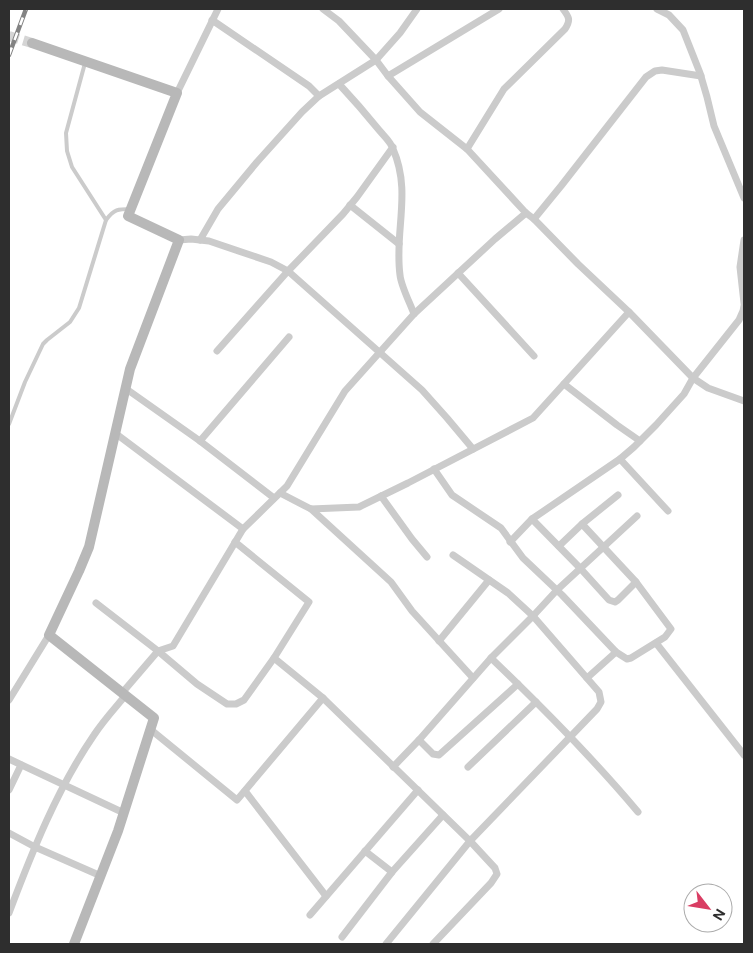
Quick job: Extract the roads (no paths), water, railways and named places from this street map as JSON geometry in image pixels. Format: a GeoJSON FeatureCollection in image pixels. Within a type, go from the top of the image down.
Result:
{"type":"FeatureCollection","features":[{"type":"Feature","properties":{"kind":"main road"},"geometry":{"type":"LineString","coordinates":[[32,43],[177,93],[128,216],[179,240],[130,369],[89,546],[49,635],[154,718],[124,813],[74,944]]}},
{"type":"Feature","properties":{"kind":"street"},"geometry":{"type":"LineString","coordinates":[[177,93],[218,9]]}},
{"type":"Feature","properties":{"kind":"street"},"geometry":{"type":"LineString","coordinates":[[324,9],[339,21],[376,60],[420,112],[467,149],[526,213],[629,312],[693,378],[708,388],[744,401]]}},
{"type":"Feature","properties":{"kind":"street"},"geometry":{"type":"LineString","coordinates":[[200,240],[218,209],[302,112],[319,96],[376,60],[400,33],[417,9]]}},
{"type":"Feature","properties":{"kind":"street"},"geometry":{"type":"LineString","coordinates":[[388,76],[499,9]]}},
{"type":"Feature","properties":{"kind":"street"},"geometry":{"type":"LineString","coordinates":[[467,149],[504,89],[565,29],[569,23],[568,16],[563,9]]}},
{"type":"Feature","properties":{"kind":"street"},"geometry":{"type":"LineString","coordinates":[[657,9],[669,16],[683,30],[701,76],[714,126],[744,198]]}},
{"type":"Feature","properties":{"kind":"street"},"geometry":{"type":"LineString","coordinates":[[212,20],[301,80],[319,96]]}},
{"type":"Feature","properties":{"kind":"street"},"geometry":{"type":"LineString","coordinates":[[534,219],[646,78],[655,71],[662,70],[701,76]]}},
{"type":"Feature","properties":{"kind":"street"},"geometry":{"type":"LineString","coordinates":[[339,84],[393,147],[403,184],[399,244],[400,277],[414,314]]}},
{"type":"Feature","properties":{"kind":"street"},"geometry":{"type":"LineString","coordinates":[[217,351],[350,205],[393,147]]}},
{"type":"Feature","properties":{"kind":"street"},"geometry":{"type":"LineString","coordinates":[[350,205],[399,244]]}},
{"type":"Feature","properties":{"kind":"street"},"geometry":{"type":"LineString","coordinates":[[9,913],[35,847],[64,785],[94,734],[158,651],[172,646],[242,528],[287,486],[345,392],[414,314],[526,213]]}},
{"type":"Feature","properties":{"kind":"street"},"geometry":{"type":"LineString","coordinates":[[179,240],[209,241],[263,259],[288,271],[422,390],[473,449]]}},
{"type":"Feature","properties":{"kind":"street"},"geometry":{"type":"LineString","coordinates":[[510,542],[532,519],[620,459],[656,425],[684,394],[693,378],[739,320],[743,311],[740,267],[744,240]]}},
{"type":"Feature","properties":{"kind":"street"},"geometry":{"type":"LineString","coordinates":[[458,273],[534,356]]}},
{"type":"Feature","properties":{"kind":"street"},"geometry":{"type":"LineString","coordinates":[[311,509],[359,507],[533,418],[629,312]]}},
{"type":"Feature","properties":{"kind":"street"},"geometry":{"type":"LineString","coordinates":[[200,441],[289,337]]}},
{"type":"Feature","properties":{"kind":"street"},"geometry":{"type":"LineString","coordinates":[[564,384],[640,441]]}},
{"type":"Feature","properties":{"kind":"street"},"geometry":{"type":"LineString","coordinates":[[125,388],[277,495],[311,509],[391,582],[412,611],[473,678]]}},
{"type":"Feature","properties":{"kind":"street"},"geometry":{"type":"LineString","coordinates":[[115,433],[242,528]]}},
{"type":"Feature","properties":{"kind":"street"},"geometry":{"type":"LineString","coordinates":[[620,459],[668,511]]}},
{"type":"Feature","properties":{"kind":"street"},"geometry":{"type":"LineString","coordinates":[[434,470],[452,495],[501,528],[523,558],[557,590],[616,652],[627,659],[631,658],[665,637],[671,628],[636,582],[582,524]]}},
{"type":"Feature","properties":{"kind":"street"},"geometry":{"type":"LineString","coordinates":[[559,546],[582,524],[618,495]]}},
{"type":"Feature","properties":{"kind":"street"},"geometry":{"type":"LineString","coordinates":[[382,496],[427,557]]}},
{"type":"Feature","properties":{"kind":"street"},"geometry":{"type":"LineString","coordinates":[[393,767],[491,658],[557,590],[637,516]]}},
{"type":"Feature","properties":{"kind":"street"},"geometry":{"type":"LineString","coordinates":[[532,519],[612,602],[618,600],[636,582]]}},
{"type":"Feature","properties":{"kind":"street"},"geometry":{"type":"LineString","coordinates":[[96,603],[197,684],[226,704],[236,704],[244,700],[274,658],[309,602],[235,542]]}},
{"type":"Feature","properties":{"kind":"street"},"geometry":{"type":"LineString","coordinates":[[386,944],[470,841],[597,709],[601,702],[599,692],[588,678],[533,616],[508,593],[453,555]]}},
{"type":"Feature","properties":{"kind":"street"},"geometry":{"type":"LineString","coordinates":[[440,641],[489,580]]}},
{"type":"Feature","properties":{"kind":"street"},"geometry":{"type":"LineString","coordinates":[[9,700],[49,635]]}},
{"type":"Feature","properties":{"kind":"street"},"geometry":{"type":"LineString","coordinates":[[656,642],[744,755]]}},
{"type":"Feature","properties":{"kind":"street"},"geometry":{"type":"LineString","coordinates":[[588,678],[616,652]]}},
{"type":"Feature","properties":{"kind":"street"},"geometry":{"type":"LineString","coordinates":[[274,658],[323,698],[470,841],[495,868],[497,874],[491,883],[433,944]]}},
{"type":"Feature","properties":{"kind":"street"},"geometry":{"type":"LineString","coordinates":[[491,658],[571,736],[638,812]]}},
{"type":"Feature","properties":{"kind":"street"},"geometry":{"type":"LineString","coordinates":[[419,740],[433,754],[439,755],[518,684]]}},
{"type":"Feature","properties":{"kind":"street"},"geometry":{"type":"LineString","coordinates":[[150,729],[237,800],[323,698]]}},
{"type":"Feature","properties":{"kind":"street"},"geometry":{"type":"LineString","coordinates":[[468,767],[536,702]]}},
{"type":"Feature","properties":{"kind":"street"},"geometry":{"type":"LineString","coordinates":[[9,759],[124,813]]}},
{"type":"Feature","properties":{"kind":"street"},"geometry":{"type":"LineString","coordinates":[[9,790],[21,765]]}},
{"type":"Feature","properties":{"kind":"street"},"geometry":{"type":"LineString","coordinates":[[310,915],[418,790]]}},
{"type":"Feature","properties":{"kind":"street"},"geometry":{"type":"LineString","coordinates":[[245,791],[326,896]]}},
{"type":"Feature","properties":{"kind":"street"},"geometry":{"type":"LineString","coordinates":[[342,937],[392,872],[443,815]]}},
{"type":"Feature","properties":{"kind":"street"},"geometry":{"type":"LineString","coordinates":[[9,833],[35,847],[101,876]]}},
{"type":"Feature","properties":{"kind":"street"},"geometry":{"type":"LineString","coordinates":[[365,851],[392,872]]}},
{"type":"Feature","properties":{"kind":"lane"},"geometry":{"type":"LineString","coordinates":[[85,62],[66,133],[68,151],[72,167],[106,220]]}},
{"type":"Feature","properties":{"kind":"lane"},"geometry":{"type":"LineString","coordinates":[[9,424],[25,382],[43,344],[70,322],[80,308],[106,220],[112,212],[120,209],[131,209]]}},
{"type":"Feature","properties":{"kind":"tunnel"},"geometry":{"type":"LineString","coordinates":[[9,36],[32,43]]}},
{"type":"Feature","properties":{"kind":"railway"},"geometry":{"type":"LineString","coordinates":[[9,55],[26,9]]}}]}
